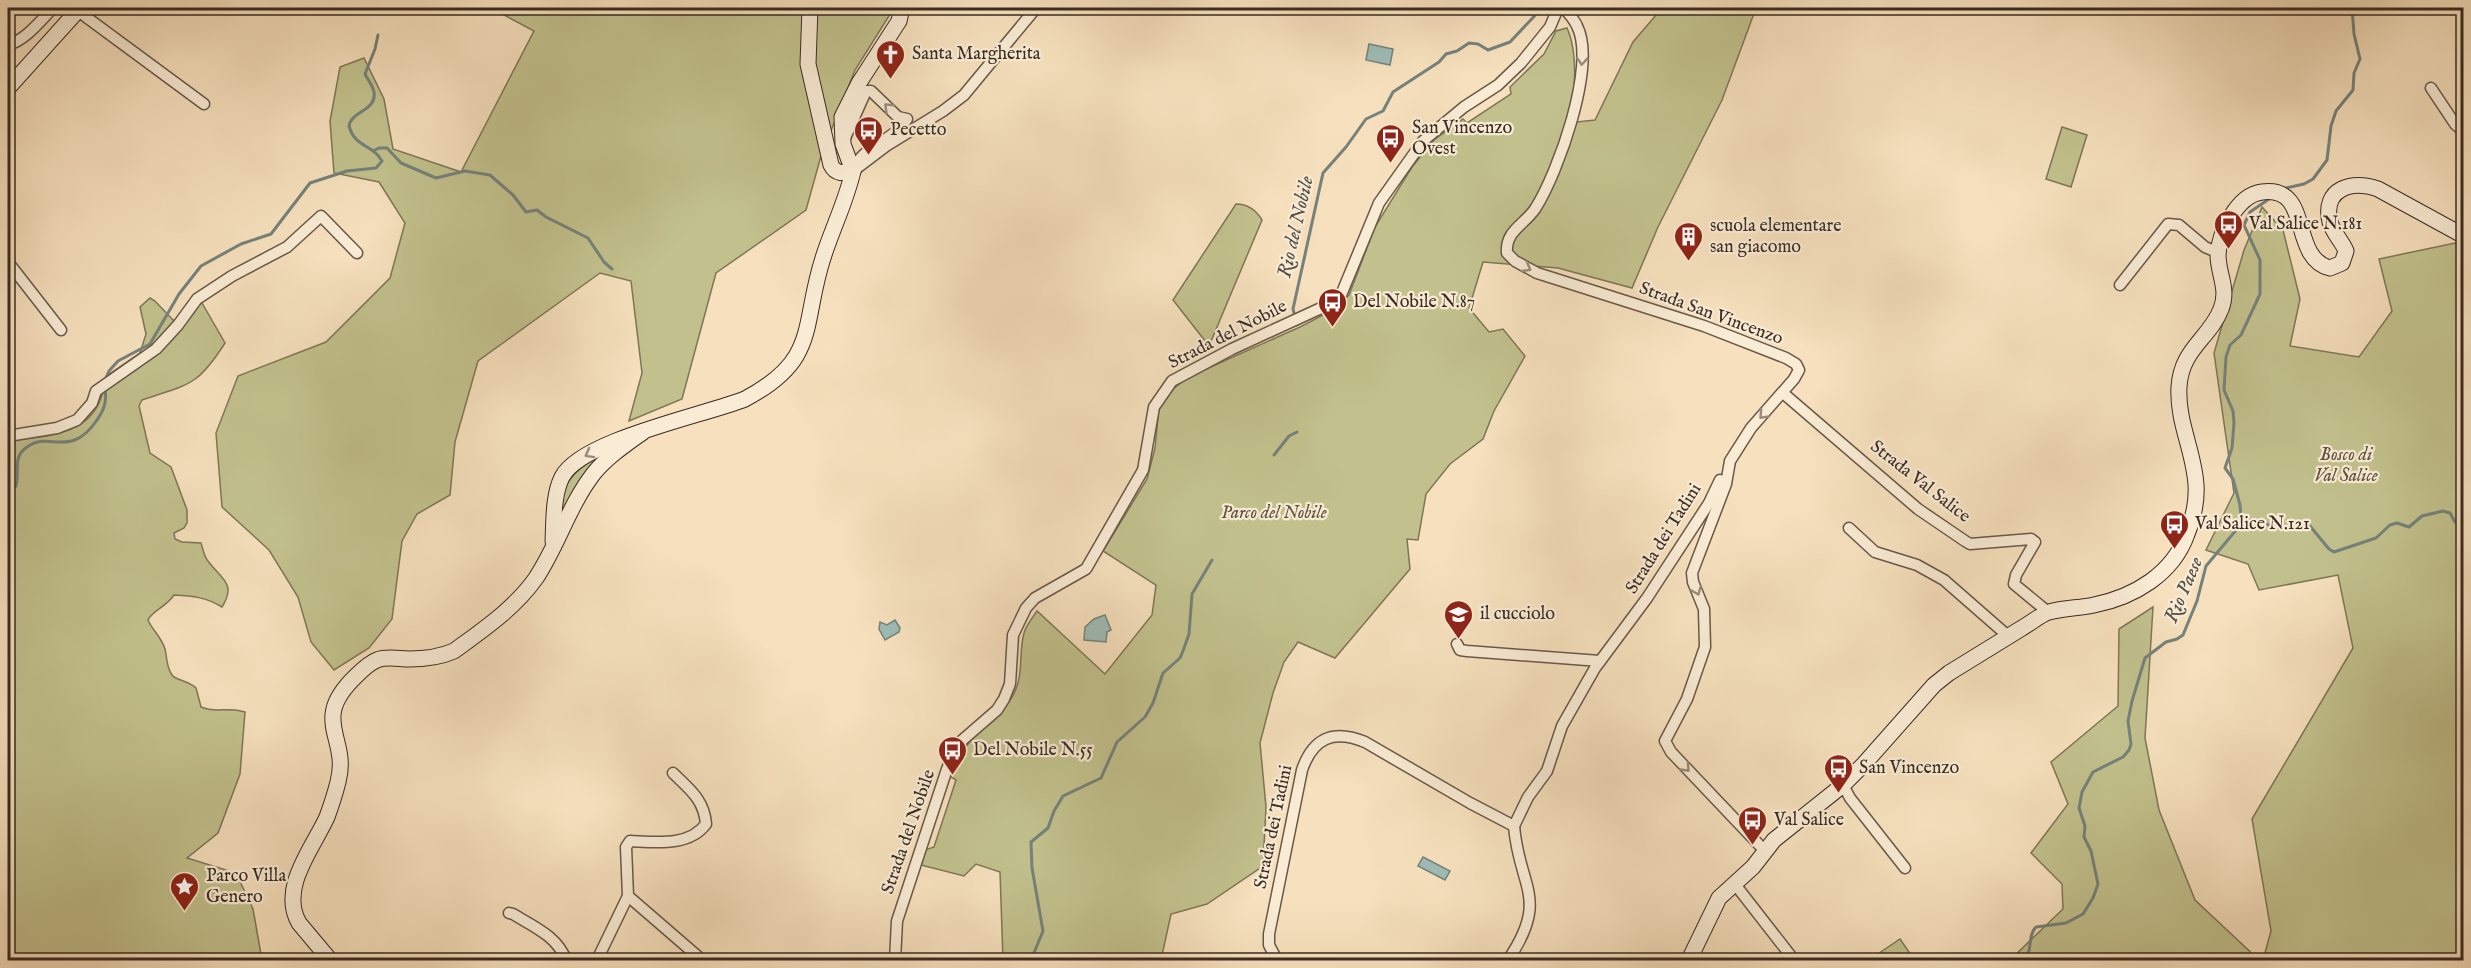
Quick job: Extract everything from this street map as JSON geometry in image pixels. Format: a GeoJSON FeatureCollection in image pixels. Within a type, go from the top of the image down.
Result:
{"type":"FeatureCollection","features":[{"type":"Feature","properties":{"kind":"street"},"geometry":{"type":"LineString","coordinates":[[8,45],[31,31],[53,8]]}},
{"type":"Feature","properties":{"kind":"street"},"geometry":{"type":"LineString","coordinates":[[810,8],[808,64],[831,165],[833,170],[841,173],[853,171],[886,146],[943,111],[964,95],[1036,8]]}},
{"type":"Feature","properties":{"kind":"street"},"geometry":{"type":"LineString","coordinates":[[853,171],[843,144],[842,117],[859,83],[899,21],[902,8]]}},
{"type":"Feature","properties":{"kind":"street","name":"Strada del Nobile"},"geometry":{"type":"LineString","coordinates":[[895,960],[897,921],[947,769],[959,743],[997,711],[1004,699],[1010,684],[1013,635],[1026,608],[1035,598],[1086,569],[1143,470],[1154,407],[1172,381],[1201,364],[1301,317],[1341,295],[1378,203],[1423,141],[1464,107],[1498,85],[1521,63],[1550,27],[1558,8]]}},
{"type":"Feature","properties":{"kind":"street","name":"Strada San Vincenzo"},"geometry":{"type":"LineString","coordinates":[[1564,8],[1578,27],[1582,48],[1580,87],[1575,109],[1555,166],[1534,210],[1509,236],[1506,243],[1507,253],[1515,261],[1537,273],[1704,326],[1786,358],[1796,364],[1798,370],[1797,375],[1783,393],[1751,428],[1730,461],[1726,484],[1691,577],[1704,609],[1705,647],[1687,699],[1665,741],[1671,753],[1764,850]]}},
{"type":"Feature","properties":{"kind":"street"},"geometry":{"type":"LineString","coordinates":[[8,88],[79,9],[204,104]]}},
{"type":"Feature","properties":{"kind":"street"},"geometry":{"type":"LineString","coordinates":[[2431,88],[2463,132]]}},
{"type":"Feature","properties":{"kind":"street"},"geometry":{"type":"LineString","coordinates":[[553,544],[556,506],[562,476],[579,460],[596,450],[643,432],[745,399],[785,372],[795,359],[803,343],[823,258],[859,158],[902,127],[907,119],[898,117],[871,91],[866,91],[843,144]]}},
{"type":"Feature","properties":{"kind":"street"},"geometry":{"type":"LineString","coordinates":[[1689,960],[1719,898],[1753,867],[1764,850],[1843,785],[1934,685],[1949,673],[2048,612],[2095,605],[2132,592],[2149,583],[2167,568],[2183,545],[2194,508],[2196,486],[2178,403],[2179,383],[2191,350],[2221,309],[2224,297],[2219,253],[2222,235],[2243,201],[2255,194],[2276,193],[2288,200],[2296,209],[2311,256],[2317,262],[2330,268],[2342,263],[2346,251],[2332,228],[2329,219],[2330,206],[2338,191],[2355,184],[2365,184],[2378,189],[2463,236]]}},
{"type":"Feature","properties":{"kind":"street"},"geometry":{"type":"LineString","coordinates":[[8,436],[57,428],[77,420],[92,403],[96,391],[156,349],[197,299],[232,276],[287,247],[321,216],[357,253]]}},
{"type":"Feature","properties":{"kind":"street"},"geometry":{"type":"LineString","coordinates":[[2120,285],[2168,224],[2179,225],[2205,247],[2219,253]]}},
{"type":"Feature","properties":{"kind":"street"},"geometry":{"type":"LineString","coordinates":[[8,262],[62,330]]}},
{"type":"Feature","properties":{"kind":"street","name":"Strada Val Salice"},"geometry":{"type":"LineString","coordinates":[[1783,393],[1918,508],[1965,542],[1970,544],[2031,539],[2035,542],[2016,575],[2014,584],[2048,612]]}},
{"type":"Feature","properties":{"kind":"street"},"geometry":{"type":"LineString","coordinates":[[330,960],[299,923],[295,916],[293,900],[303,863],[326,818],[339,781],[341,766],[332,717],[340,694],[354,677],[376,660],[433,658],[454,651],[508,610],[535,579],[579,495],[593,475],[605,460],[643,432]]}},
{"type":"Feature","properties":{"kind":"street","name":"Strada dei Tadini"},"geometry":{"type":"LineString","coordinates":[[1277,960],[1269,945],[1272,914],[1302,770],[1306,757],[1315,744],[1326,738],[1351,736],[1514,826],[1528,797],[1547,771],[1563,726],[1600,661],[1647,598],[1709,503],[1730,461]]}},
{"type":"Feature","properties":{"kind":"street"},"geometry":{"type":"LineString","coordinates":[[1849,528],[1875,552],[1917,566],[1944,580],[2008,636]]}},
{"type":"Feature","properties":{"kind":"street"},"geometry":{"type":"LineString","coordinates":[[1457,644],[1460,650],[1467,651],[1600,661]]}},
{"type":"Feature","properties":{"kind":"street"},"geometry":{"type":"LineString","coordinates":[[597,960],[628,896],[626,847],[630,841],[666,843],[700,832],[706,824],[699,798],[672,773]]}},
{"type":"Feature","properties":{"kind":"street"},"geometry":{"type":"LineString","coordinates":[[1843,785],[1850,798],[1905,868]]}},
{"type":"Feature","properties":{"kind":"street"},"geometry":{"type":"LineString","coordinates":[[1508,960],[1528,923],[1531,912],[1531,901],[1520,862],[1514,826]]}},
{"type":"Feature","properties":{"kind":"street"},"geometry":{"type":"LineString","coordinates":[[1734,883],[1794,960]]}},
{"type":"Feature","properties":{"kind":"street"},"geometry":{"type":"LineString","coordinates":[[628,896],[702,960]]}},
{"type":"Feature","properties":{"kind":"street"},"geometry":{"type":"LineString","coordinates":[[509,913],[553,939],[562,950],[566,960]]}},
{"type":"Feature","properties":{"kind":"green space"},"geometry":{"type":"Polygon","coordinates":[[[491,8],[894,8],[855,70],[821,156],[806,210],[716,273],[682,399],[629,421],[642,373],[631,281],[600,273],[478,361],[455,442],[450,495],[417,514],[402,541],[392,619],[369,648],[334,670],[311,642],[298,597],[269,550],[222,507],[216,433],[238,376],[326,342],[390,278],[405,223],[379,182],[334,173],[330,121],[340,67],[364,58],[384,99],[393,149],[461,172],[534,31],[491,8]]]}},
{"type":"Feature","properties":{"kind":"green space","name":"Parco del Nobile"},"geometry":{"type":"Polygon","coordinates":[[[1662,8],[1756,8],[1722,100],[1658,227],[1632,288],[1558,268],[1483,262],[1469,308],[1489,332],[1503,329],[1525,356],[1494,411],[1483,439],[1450,464],[1426,494],[1418,540],[1407,539],[1410,569],[1335,658],[1298,642],[1284,662],[1260,743],[1266,807],[1263,866],[1207,904],[1171,914],[1161,960],[1003,960],[1000,872],[976,864],[964,876],[921,865],[925,850],[934,847],[956,780],[951,777],[960,756],[974,737],[1012,698],[1020,675],[1023,637],[1026,627],[1037,611],[1105,674],[1152,615],[1156,585],[1103,551],[1147,479],[1155,448],[1159,407],[1169,393],[1186,378],[1300,327],[1331,311],[1349,295],[1375,227],[1412,167],[1434,140],[1463,119],[1467,123],[1511,94],[1510,87],[1544,54],[1556,31],[1567,28],[1573,49],[1574,88],[1568,123],[1595,120],[1633,42],[1662,8]]]}},
{"type":"Feature","properties":{"kind":"green space"},"geometry":{"type":"Polygon","coordinates":[[[2062,127],[2087,135],[2071,187],[2046,179],[2062,127]]]}},
{"type":"Feature","properties":{"kind":"green space"},"geometry":{"type":"Polygon","coordinates":[[[1236,204],[1251,208],[1262,220],[1209,346],[1173,300],[1236,204]]]}},
{"type":"Feature","properties":{"kind":"green space","name":"Bosco di Val Salice"},"geometry":{"type":"Polygon","coordinates":[[[2262,207],[2283,230],[2300,299],[2290,346],[2359,357],[2392,311],[2379,259],[2455,243],[2464,251],[2463,960],[2263,960],[2271,931],[2252,819],[2353,648],[2338,575],[2259,590],[2248,564],[2206,550],[2234,493],[2214,353],[2244,250],[2262,207]]]}},
{"type":"Feature","properties":{"kind":"green space"},"geometry":{"type":"Polygon","coordinates":[[[150,298],[173,320],[179,320],[202,303],[225,343],[207,368],[191,382],[142,400],[139,406],[150,453],[171,467],[187,510],[187,523],[184,528],[174,533],[175,539],[182,542],[201,543],[207,559],[225,582],[228,592],[222,607],[199,598],[174,595],[148,620],[163,644],[172,674],[196,688],[201,707],[245,712],[240,774],[218,833],[187,858],[236,873],[253,909],[262,960],[8,960],[8,441],[64,432],[84,422],[92,414],[100,401],[108,375],[140,353],[146,334],[140,307],[150,298]]]}},
{"type":"Feature","properties":{"kind":"green space"},"geometry":{"type":"Polygon","coordinates":[[[598,455],[600,460],[563,514],[561,505],[565,487],[583,466],[598,455]]]}},
{"type":"Feature","properties":{"kind":"green space"},"geometry":{"type":"Polygon","coordinates":[[[2153,607],[2145,738],[2159,810],[2195,900],[2259,960],[2010,960],[2063,909],[2062,884],[2031,853],[2068,804],[2051,762],[2118,706],[2119,629],[2153,607]]]}},
{"type":"Feature","properties":{"kind":"green space"},"geometry":{"type":"Polygon","coordinates":[[[1900,939],[1913,958],[1909,960],[1869,960],[1900,939]]]}},
{"type":"Feature","properties":{"kind":"water"},"geometry":{"type":"Polygon","coordinates":[[[1369,44],[1393,49],[1390,65],[1366,60],[1369,44]]]}},
{"type":"Feature","properties":{"kind":"water"},"geometry":{"type":"Polygon","coordinates":[[[1105,615],[1111,630],[1107,632],[1106,642],[1084,640],[1085,627],[1094,619],[1105,615]]]}},
{"type":"Feature","properties":{"kind":"water"},"geometry":{"type":"Polygon","coordinates":[[[895,620],[900,628],[899,632],[885,640],[879,629],[880,622],[887,625],[895,620]]]}},
{"type":"Feature","properties":{"kind":"water"},"geometry":{"type":"Polygon","coordinates":[[[1423,857],[1450,871],[1445,880],[1418,866],[1423,857]]]}},
{"type":"Feature","properties":{"kind":"waterway","name":"Rio del Nobile"},"geometry":{"type":"LineString","coordinates":[[1297,325],[1293,309],[1323,173],[1366,119],[1383,111],[1393,92],[1439,62],[1446,54],[1457,51],[1469,43],[1478,44],[1488,50],[1510,42],[1542,8]]}},
{"type":"Feature","properties":{"kind":"waterway","name":"Rio Paese"},"geometry":{"type":"LineString","coordinates":[[2281,189],[2304,184],[2313,179],[2327,160],[2331,126],[2336,111],[2353,90],[2354,73],[2360,59],[2354,34],[2352,8]]}},
{"type":"Feature","properties":{"kind":"waterway"},"geometry":{"type":"LineString","coordinates":[[105,380],[118,361],[150,344],[179,294],[201,266],[241,244],[271,234],[310,183],[347,171],[376,168],[382,161],[374,151],[355,138],[349,126],[354,117],[368,107],[374,98],[373,90],[365,74],[378,35]]}},
{"type":"Feature","properties":{"kind":"waterway"},"geometry":{"type":"LineString","coordinates":[[373,151],[387,148],[401,163],[436,178],[465,171],[490,175],[513,195],[526,212],[537,210],[546,217],[588,238],[604,262],[612,269]]}},
{"type":"Feature","properties":{"kind":"waterway","name":"Rio Paese"},"geometry":{"type":"LineString","coordinates":[[2025,960],[2036,927],[2066,923],[2083,914],[2093,898],[2098,884],[2091,851],[2084,837],[2085,826],[2079,808],[2082,792],[2093,772],[2123,757],[2129,750],[2131,744],[2128,721],[2145,658],[2166,642],[2183,635],[2197,601],[2206,566],[2237,529],[2241,518],[2233,479],[2225,468],[2232,448],[2234,423],[2233,411],[2224,390],[2226,357],[2230,345],[2241,335],[2260,294],[2260,260],[2244,225],[2250,212],[2269,199]]}},
{"type":"Feature","properties":{"kind":"waterway"},"geometry":{"type":"LineString","coordinates":[[8,493],[16,486],[18,460],[22,451],[43,441],[69,442],[78,439],[87,432],[103,409],[106,398],[105,389]]}},
{"type":"Feature","properties":{"kind":"waterway","name":"Rio del Nobile"},"geometry":{"type":"LineString","coordinates":[[1274,455],[1289,436],[1297,432]]}},
{"type":"Feature","properties":{"kind":"waterway"},"geometry":{"type":"LineString","coordinates":[[2242,518],[2286,529],[2310,526],[2334,552],[2376,538],[2390,525],[2397,523],[2409,527],[2422,516],[2443,511],[2450,513],[2455,522],[2464,524]]}},
{"type":"Feature","properties":{"kind":"waterway","name":"Rio del Nobile"},"geometry":{"type":"LineString","coordinates":[[1031,960],[1043,931],[1032,868],[1031,842],[1048,828],[1063,796],[1101,778],[1117,742],[1145,717],[1153,703],[1163,673],[1180,658],[1183,651],[1189,634],[1192,594],[1212,560]]}},
{"type":"Feature","properties":{"kind":"place","name":"Santa Margherita"},"geometry":{"type":"Point","coordinates":[891,80]}},
{"type":"Feature","properties":{"kind":"place","name":"Pecetto"},"geometry":{"type":"Point","coordinates":[869,156]}},
{"type":"Feature","properties":{"kind":"place","name":"San Vincenzo Ovest"},"geometry":{"type":"Point","coordinates":[1391,164]}},
{"type":"Feature","properties":{"kind":"place","name":"Val Salice N.181"},"geometry":{"type":"Point","coordinates":[2228,250]}},
{"type":"Feature","properties":{"kind":"place","name":"scuola elementare san giacomo"},"geometry":{"type":"Point","coordinates":[1689,262]}},
{"type":"Feature","properties":{"kind":"place","name":"Del Nobile N.87"},"geometry":{"type":"Point","coordinates":[1332,328]}},
{"type":"Feature","properties":{"kind":"place","name":"Val Salice N.121"},"geometry":{"type":"Point","coordinates":[2174,550]}},
{"type":"Feature","properties":{"kind":"place","name":"il cucciolo"},"geometry":{"type":"Point","coordinates":[1459,640]}},
{"type":"Feature","properties":{"kind":"place","name":"Del Nobile N.55"},"geometry":{"type":"Point","coordinates":[952,776]}},
{"type":"Feature","properties":{"kind":"place","name":"San Vincenzo"},"geometry":{"type":"Point","coordinates":[1838,794]}},
{"type":"Feature","properties":{"kind":"place","name":"Val Salice"},"geometry":{"type":"Point","coordinates":[1753,846]}},
{"type":"Feature","properties":{"kind":"place","name":"Parco Villa Genero"},"geometry":{"type":"Point","coordinates":[185,912]}}]}
